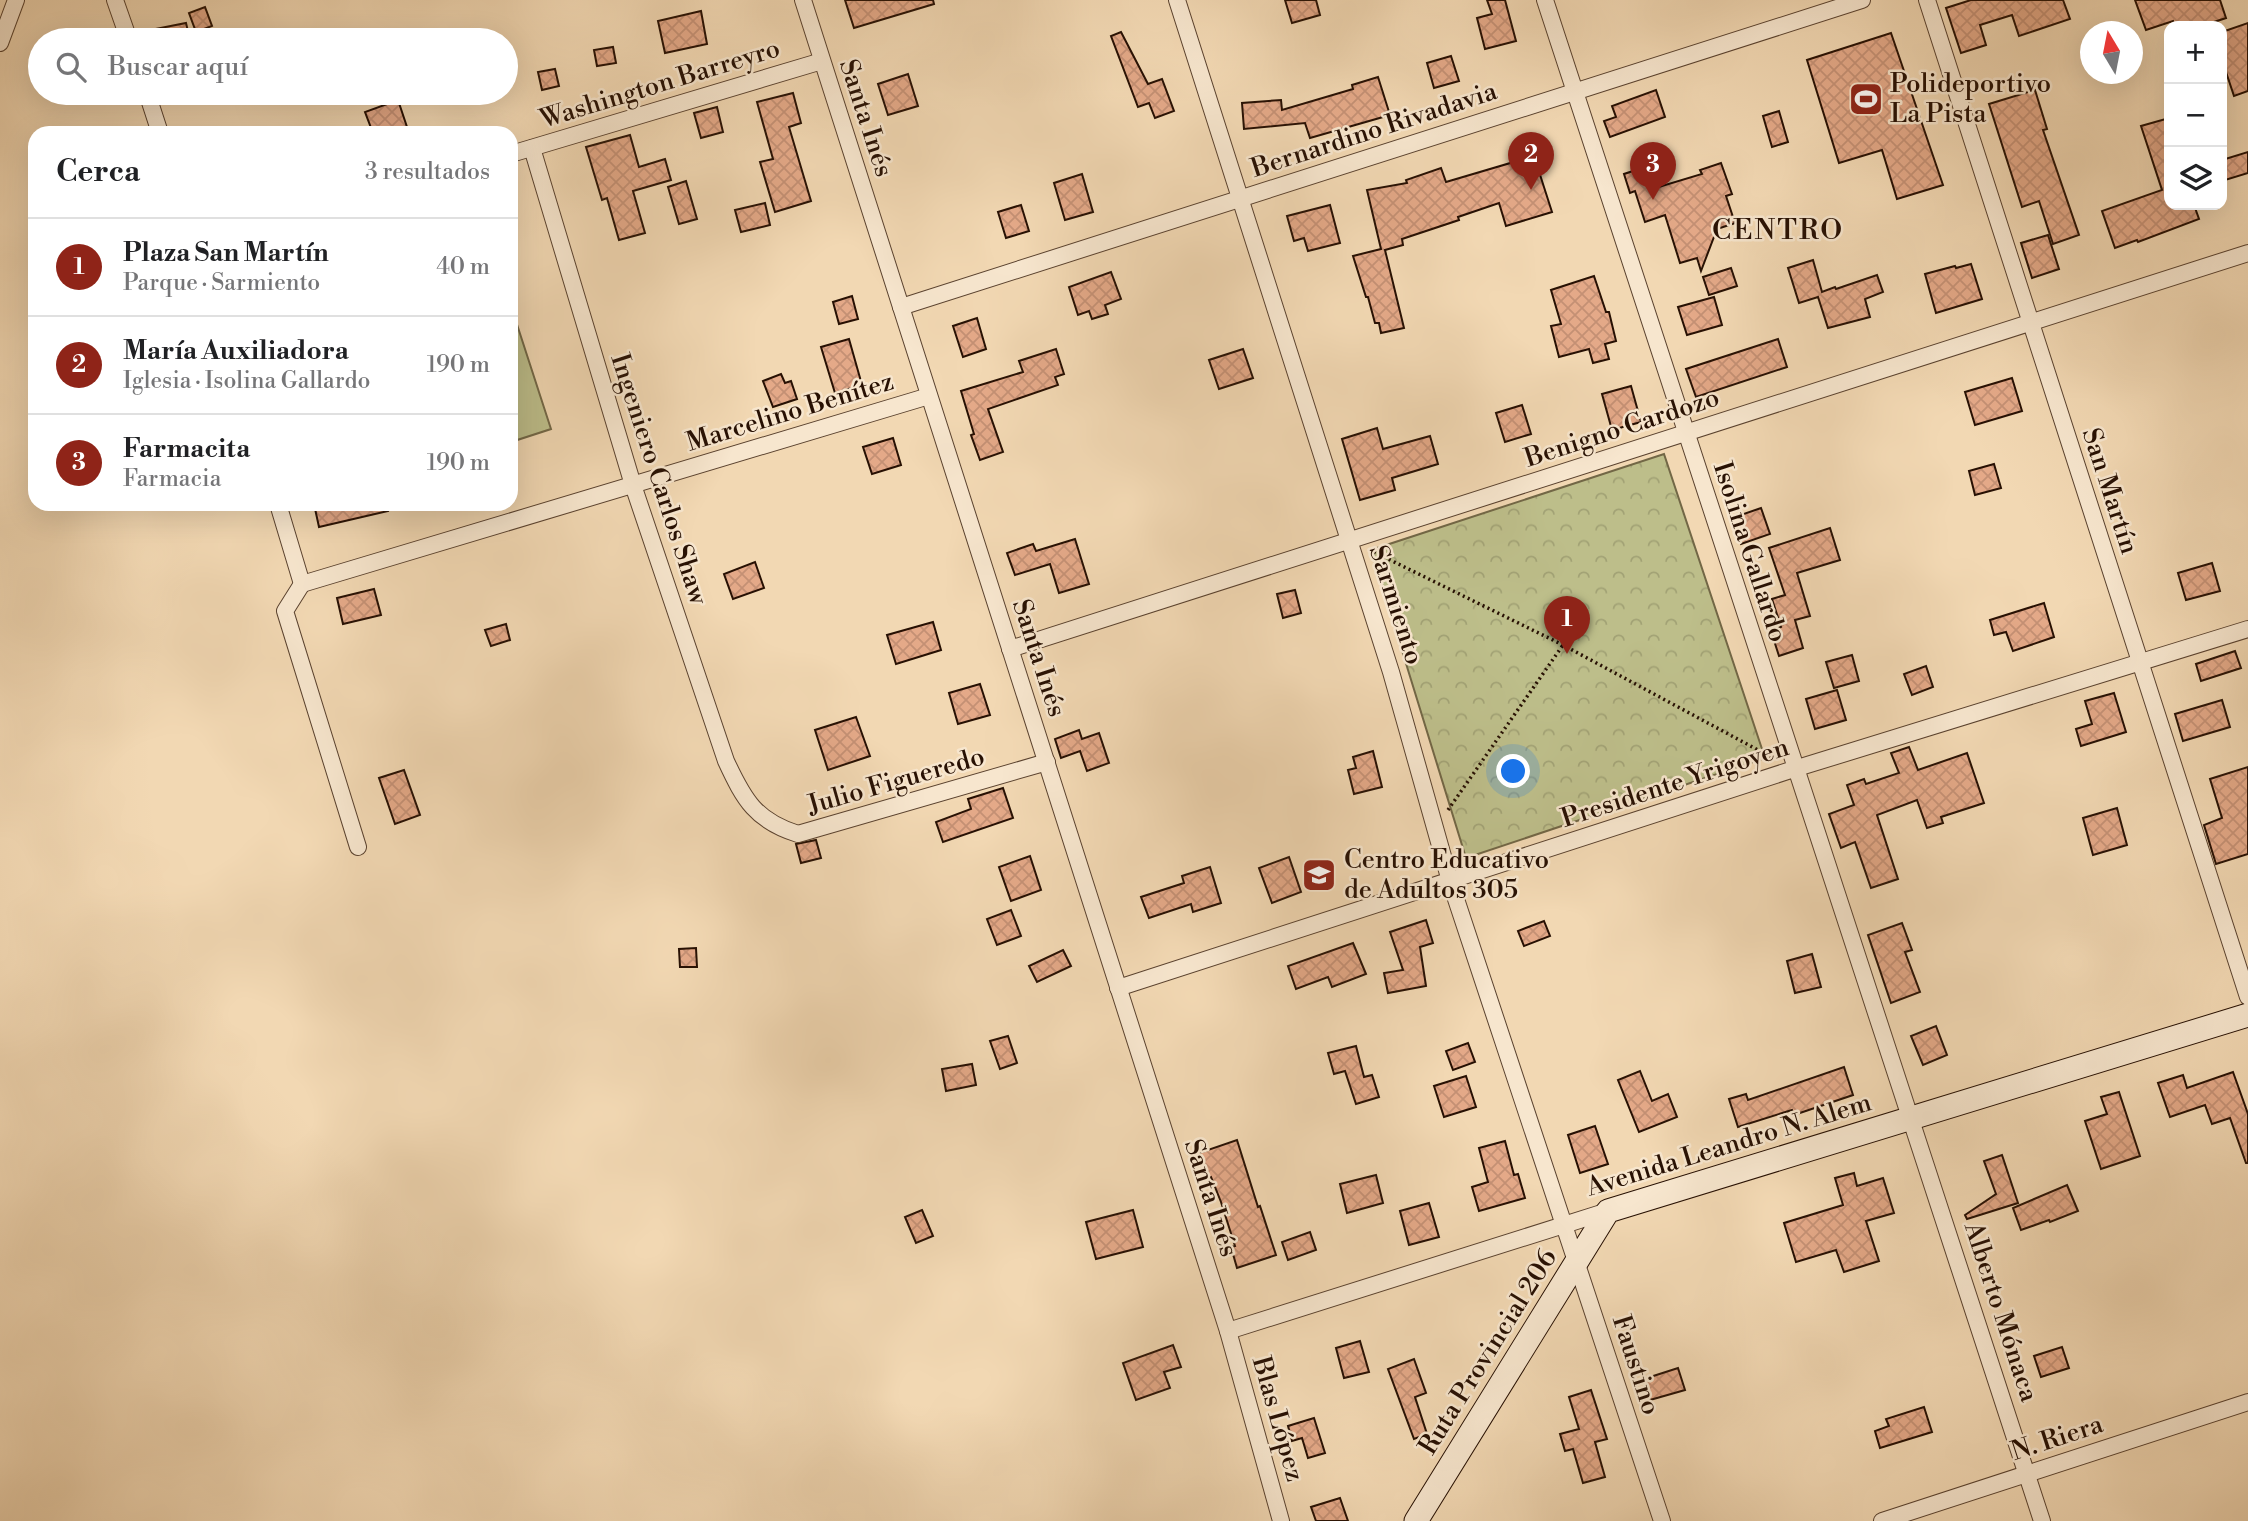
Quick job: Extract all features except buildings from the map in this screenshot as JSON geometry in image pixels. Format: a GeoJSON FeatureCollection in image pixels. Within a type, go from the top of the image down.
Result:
{"type":"FeatureCollection","features":[{"type":"Feature","properties":{"kind":"main road","name":"Avenida Leandro N. Alem"},"geometry":{"type":"LineString","coordinates":[[1608,1211],[2248,1015]]}},
{"type":"Feature","properties":{"kind":"main road","name":"Ruta Provincial 206"},"geometry":{"type":"LineString","coordinates":[[1416,1521],[1608,1211]]}},
{"type":"Feature","properties":{"kind":"street"},"geometry":{"type":"LineString","coordinates":[[0,43],[16,0]]}},
{"type":"Feature","properties":{"kind":"street"},"geometry":{"type":"LineString","coordinates":[[115,0],[125,28]]}},
{"type":"Feature","properties":{"kind":"street","name":"Santa Inés"},"geometry":{"type":"LineString","coordinates":[[803,0],[1228,1331]]}},
{"type":"Feature","properties":{"kind":"street","name":"Sarmiento"},"geometry":{"type":"LineString","coordinates":[[1177,0],[1391,671],[1451,881],[1564,1225]]}},
{"type":"Feature","properties":{"kind":"street","name":"Isolina Gallardo"},"geometry":{"type":"LineString","coordinates":[[1545,0],[1794,769],[1913,1118]]}},
{"type":"Feature","properties":{"kind":"street","name":"Bernardino Rivadavia"},"geometry":{"type":"LineString","coordinates":[[901,307],[1862,0]]}},
{"type":"Feature","properties":{"kind":"street","name":"San Martín"},"geometry":{"type":"LineString","coordinates":[[1927,0],[2248,997]]}},
{"type":"Feature","properties":{"kind":"street","name":"Washington Barreyro"},"geometry":{"type":"LineString","coordinates":[[518,152],[822,61]]}},
{"type":"Feature","properties":{"kind":"street"},"geometry":{"type":"LineString","coordinates":[[151,105],[158,126]]}},
{"type":"Feature","properties":{"kind":"street","name":"Ingeniero Carlos Shaw"},"geometry":{"type":"LineString","coordinates":[[532,148],[633,485],[726,761],[741,794],[761,816]]}},
{"type":"Feature","properties":{"kind":"street","name":"Benigno Cardozo"},"geometry":{"type":"LineString","coordinates":[[1010,649],[2248,253]]}},
{"type":"Feature","properties":{"kind":"street","name":"Marcelino Benítez"},"geometry":{"type":"LineString","coordinates":[[302,584],[929,396]]}},
{"type":"Feature","properties":{"kind":"street"},"geometry":{"type":"LineString","coordinates":[[280,511],[302,584],[285,611],[358,847]]}},
{"type":"Feature","properties":{"kind":"street","name":"Presidente Yrigoyen"},"geometry":{"type":"LineString","coordinates":[[1118,988],[1794,769],[2248,629]]}},
{"type":"Feature","properties":{"kind":"street","name":"Julio Figueredo"},"geometry":{"type":"LineString","coordinates":[[761,816],[780,828],[798,834],[1048,762]]}},
{"type":"Feature","properties":{"kind":"street","name":"Alberto Mónaca"},"geometry":{"type":"LineString","coordinates":[[1913,1118],[2042,1521]]}},
{"type":"Feature","properties":{"kind":"street","name":"Avenida Leandro N. Alem"},"geometry":{"type":"LineString","coordinates":[[1228,1331],[1608,1211]]}},
{"type":"Feature","properties":{"kind":"street","name":"Faustino"},"geometry":{"type":"LineString","coordinates":[[1564,1225],[1662,1521]]}},
{"type":"Feature","properties":{"kind":"street","name":"Blas López"},"geometry":{"type":"LineString","coordinates":[[1228,1331],[1281,1521]]}},
{"type":"Feature","properties":{"kind":"street","name":"N. Riera"},"geometry":{"type":"LineString","coordinates":[[1882,1521],[2248,1402]]}},
{"type":"Feature","properties":{"kind":"path"},"geometry":{"type":"LineString","coordinates":[[1350,541],[1563,645],[1794,769]]}},
{"type":"Feature","properties":{"kind":"path"},"geometry":{"type":"LineString","coordinates":[[1435,829],[1563,645]]}},
{"type":"Feature","properties":{"kind":"green space"},"geometry":{"type":"Polygon","coordinates":[[[518,328],[551,429],[518,440],[518,328]]]}},
{"type":"Feature","properties":{"kind":"green space"},"geometry":{"type":"Polygon","coordinates":[[[1664,454],[1765,758],[1466,858],[1371,550],[1664,454]]]}},
{"type":"Feature","properties":{"kind":"place","name":"Polideportivo La Pista"},"geometry":{"type":"Point","coordinates":[1866,99]}},
{"type":"Feature","properties":{"kind":"place","name":"María Auxiliadora"},"geometry":{"type":"Point","coordinates":[1531,190]}},
{"type":"Feature","properties":{"kind":"place","name":"Farmacita"},"geometry":{"type":"Point","coordinates":[1653,200]}},
{"type":"Feature","properties":{"kind":"place","name":"Plaza San Martín"},"geometry":{"type":"Point","coordinates":[1567,654]}},
{"type":"Feature","properties":{"kind":"place","name":"Centro Educativo de Adultos 305"},"geometry":{"type":"Point","coordinates":[1319,875]}},
{"type":"Feature","properties":{"kind":"district","name":"CENTRO"},"geometry":{"type":"Point","coordinates":[1778,230]}}]}
